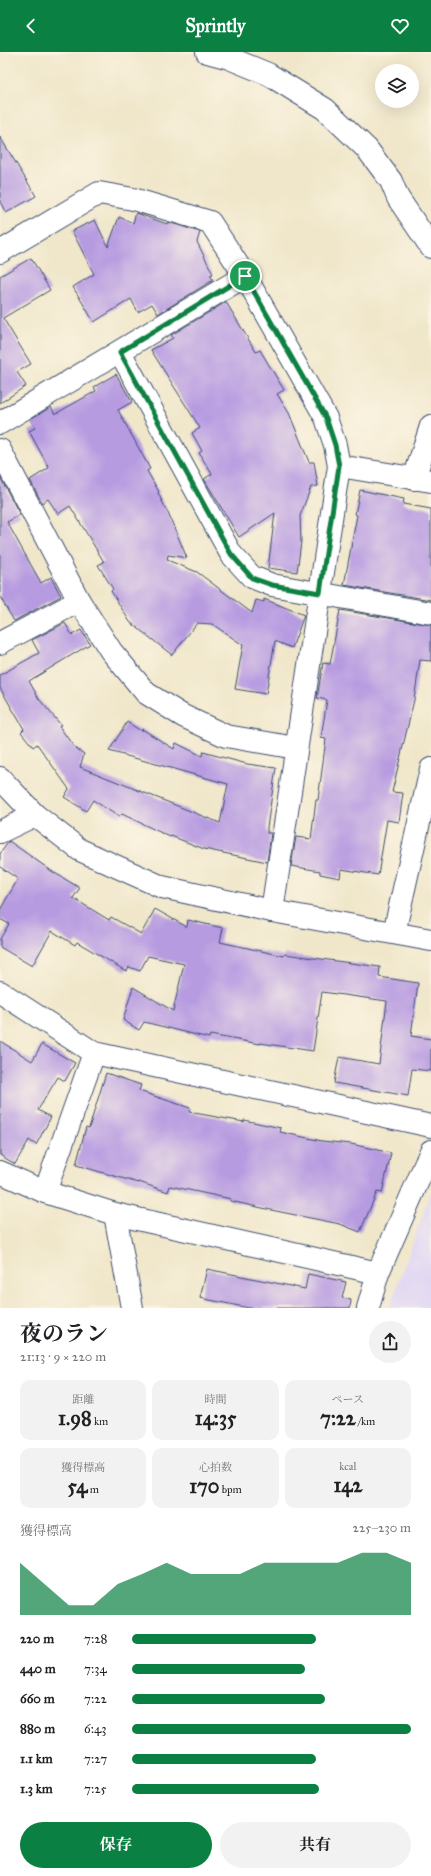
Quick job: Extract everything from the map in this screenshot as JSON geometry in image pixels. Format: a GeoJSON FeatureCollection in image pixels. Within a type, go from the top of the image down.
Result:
{"type":"FeatureCollection","features":[{"type":"Feature","properties":{"kind":"street"},"geometry":{"type":"LineString","coordinates":[[207,52],[228,58],[268,74],[325,109],[367,149],[390,181],[398,198],[431,247]]}},
{"type":"Feature","properties":{"kind":"street"},"geometry":{"type":"LineString","coordinates":[[0,252],[100,193],[133,199],[210,222],[245,276],[326,418],[335,445],[339,466],[272,911]]}},
{"type":"Feature","properties":{"kind":"street"},"geometry":{"type":"LineString","coordinates":[[0,423],[245,276]]}},
{"type":"Feature","properties":{"kind":"street"},"geometry":{"type":"LineString","coordinates":[[120,352],[231,554],[252,578],[272,585],[431,613]]}},
{"type":"Feature","properties":{"kind":"street"},"geometry":{"type":"LineString","coordinates":[[339,466],[423,480],[431,426]]}},
{"type":"Feature","properties":{"kind":"street"},"geometry":{"type":"LineString","coordinates":[[0,450],[79,601],[111,651],[146,693],[183,716],[226,736],[296,748]]}},
{"type":"Feature","properties":{"kind":"street"},"geometry":{"type":"LineString","coordinates":[[0,643],[79,601]]}},
{"type":"Feature","properties":{"kind":"street"},"geometry":{"type":"LineString","coordinates":[[394,933],[431,769]]}},
{"type":"Feature","properties":{"kind":"street"},"geometry":{"type":"LineString","coordinates":[[0,778],[35,815],[80,850],[162,887],[272,911],[431,940]]}},
{"type":"Feature","properties":{"kind":"street"},"geometry":{"type":"LineString","coordinates":[[0,832],[35,815]]}},
{"type":"Feature","properties":{"kind":"street"},"geometry":{"type":"LineString","coordinates":[[0,992],[94,1053],[431,1126]]}},
{"type":"Feature","properties":{"kind":"street"},"geometry":{"type":"LineString","coordinates":[[45,1192],[94,1053]]}},
{"type":"Feature","properties":{"kind":"street"},"geometry":{"type":"LineString","coordinates":[[368,1308],[378,1273],[431,1151]]}},
{"type":"Feature","properties":{"kind":"street"},"geometry":{"type":"LineString","coordinates":[[0,1172],[45,1192],[115,1214],[378,1273]]}},
{"type":"Feature","properties":{"kind":"street"},"geometry":{"type":"LineString","coordinates":[[115,1214],[132,1308]]}},
{"type":"Feature","properties":{"kind":"shaded area"},"geometry":{"type":"Polygon","coordinates":[[[431,1191],[431,1308],[389,1308],[397,1287],[431,1191]]]}},
{"type":"Feature","properties":{"kind":"building"},"geometry":{"type":"Polygon","coordinates":[[[0,137],[36,196],[6,213],[0,202],[0,137]]]}},
{"type":"Feature","properties":{"kind":"building"},"geometry":{"type":"Polygon","coordinates":[[[136,213],[167,224],[168,222],[200,232],[197,242],[213,274],[210,275],[213,280],[158,314],[152,304],[138,312],[131,299],[94,322],[73,287],[94,274],[72,231],[95,220],[108,247],[119,217],[133,223],[136,213]]]}},
{"type":"Feature","properties":{"kind":"building"},"geometry":{"type":"Polygon","coordinates":[[[31,258],[50,290],[3,318],[31,364],[17,372],[26,386],[0,403],[0,276],[31,258]]]}},
{"type":"Feature","properties":{"kind":"building"},"geometry":{"type":"Polygon","coordinates":[[[226,302],[256,352],[260,350],[284,390],[277,394],[289,413],[309,462],[314,462],[318,486],[311,487],[300,516],[301,542],[297,572],[268,568],[275,513],[239,537],[204,479],[212,474],[199,453],[202,451],[192,433],[200,428],[151,350],[173,338],[171,335],[226,302]]]}},
{"type":"Feature","properties":{"kind":"building"},"geometry":{"type":"Polygon","coordinates":[[[116,374],[132,402],[118,410],[150,469],[147,471],[159,492],[158,493],[187,558],[168,555],[167,560],[197,572],[252,613],[256,600],[264,602],[264,599],[304,615],[292,648],[275,641],[266,694],[235,689],[243,645],[212,624],[197,623],[172,655],[130,622],[111,591],[113,589],[98,565],[104,562],[70,506],[58,514],[48,499],[42,503],[30,480],[49,468],[29,431],[35,428],[30,419],[51,407],[55,414],[96,391],[94,387],[116,374]]]}},
{"type":"Feature","properties":{"kind":"building"},"geometry":{"type":"Polygon","coordinates":[[[0,477],[20,515],[7,522],[41,583],[51,577],[61,596],[14,621],[0,597],[0,477]]]}},
{"type":"Feature","properties":{"kind":"building"},"geometry":{"type":"Polygon","coordinates":[[[360,490],[404,499],[403,504],[431,509],[431,600],[344,585],[360,490]]]}},
{"type":"Feature","properties":{"kind":"building"},"geometry":{"type":"Polygon","coordinates":[[[340,610],[431,625],[431,661],[420,660],[414,700],[392,792],[403,793],[399,822],[387,820],[378,875],[341,869],[340,878],[320,874],[320,871],[291,866],[296,837],[311,839],[326,739],[321,738],[327,700],[317,698],[323,663],[330,664],[340,610]]]}},
{"type":"Feature","properties":{"kind":"building"},"geometry":{"type":"Polygon","coordinates":[[[65,623],[72,635],[81,630],[90,644],[29,681],[39,699],[61,725],[59,726],[74,747],[84,754],[80,767],[220,823],[228,784],[109,751],[127,722],[141,731],[142,729],[174,749],[176,743],[202,756],[203,752],[247,764],[276,768],[267,827],[267,833],[271,833],[267,862],[204,849],[171,836],[170,837],[122,814],[119,817],[93,800],[86,811],[64,797],[69,789],[37,744],[33,747],[21,732],[24,729],[0,688],[0,675],[39,653],[32,640],[65,623]]]}},
{"type":"Feature","properties":{"kind":"building"},"geometry":{"type":"Polygon","coordinates":[[[9,841],[53,872],[80,888],[73,898],[109,920],[111,917],[141,934],[155,909],[187,927],[188,920],[223,928],[220,942],[284,956],[285,954],[380,967],[379,977],[418,983],[411,1036],[431,1039],[431,1071],[412,1069],[408,1096],[334,1083],[339,1057],[379,1064],[387,1001],[322,992],[313,1051],[260,1044],[210,1035],[209,1038],[144,1022],[139,1030],[123,1020],[133,987],[173,1011],[184,964],[148,956],[140,971],[129,967],[126,971],[77,942],[75,945],[52,931],[32,966],[0,947],[0,939],[9,924],[0,919],[0,910],[18,879],[0,867],[0,854],[9,841]]]}},
{"type":"Feature","properties":{"kind":"building"},"geometry":{"type":"Polygon","coordinates":[[[0,1041],[32,1061],[42,1044],[75,1063],[65,1081],[58,1077],[38,1110],[51,1117],[36,1145],[29,1140],[15,1164],[0,1155],[0,1041]]]}},
{"type":"Feature","properties":{"kind":"building"},"geometry":{"type":"Polygon","coordinates":[[[106,1073],[141,1085],[139,1091],[190,1108],[189,1112],[244,1122],[244,1120],[281,1128],[280,1132],[322,1141],[351,1144],[391,1153],[382,1193],[377,1192],[360,1232],[340,1224],[230,1201],[231,1199],[170,1186],[168,1192],[139,1182],[76,1165],[86,1127],[89,1128],[106,1073]]]}},
{"type":"Feature","properties":{"kind":"building"},"geometry":{"type":"Polygon","coordinates":[[[207,1269],[305,1289],[308,1274],[346,1282],[342,1298],[351,1300],[350,1308],[249,1308],[200,1298],[207,1269]]]}},
{"type":"Feature","properties":{"kind":"route"},"geometry":{"type":"LineString","coordinates":[[245,276],[326,418],[335,445],[339,466],[320,593],[272,585],[252,578],[231,554],[120,352],[245,276]]}}]}
